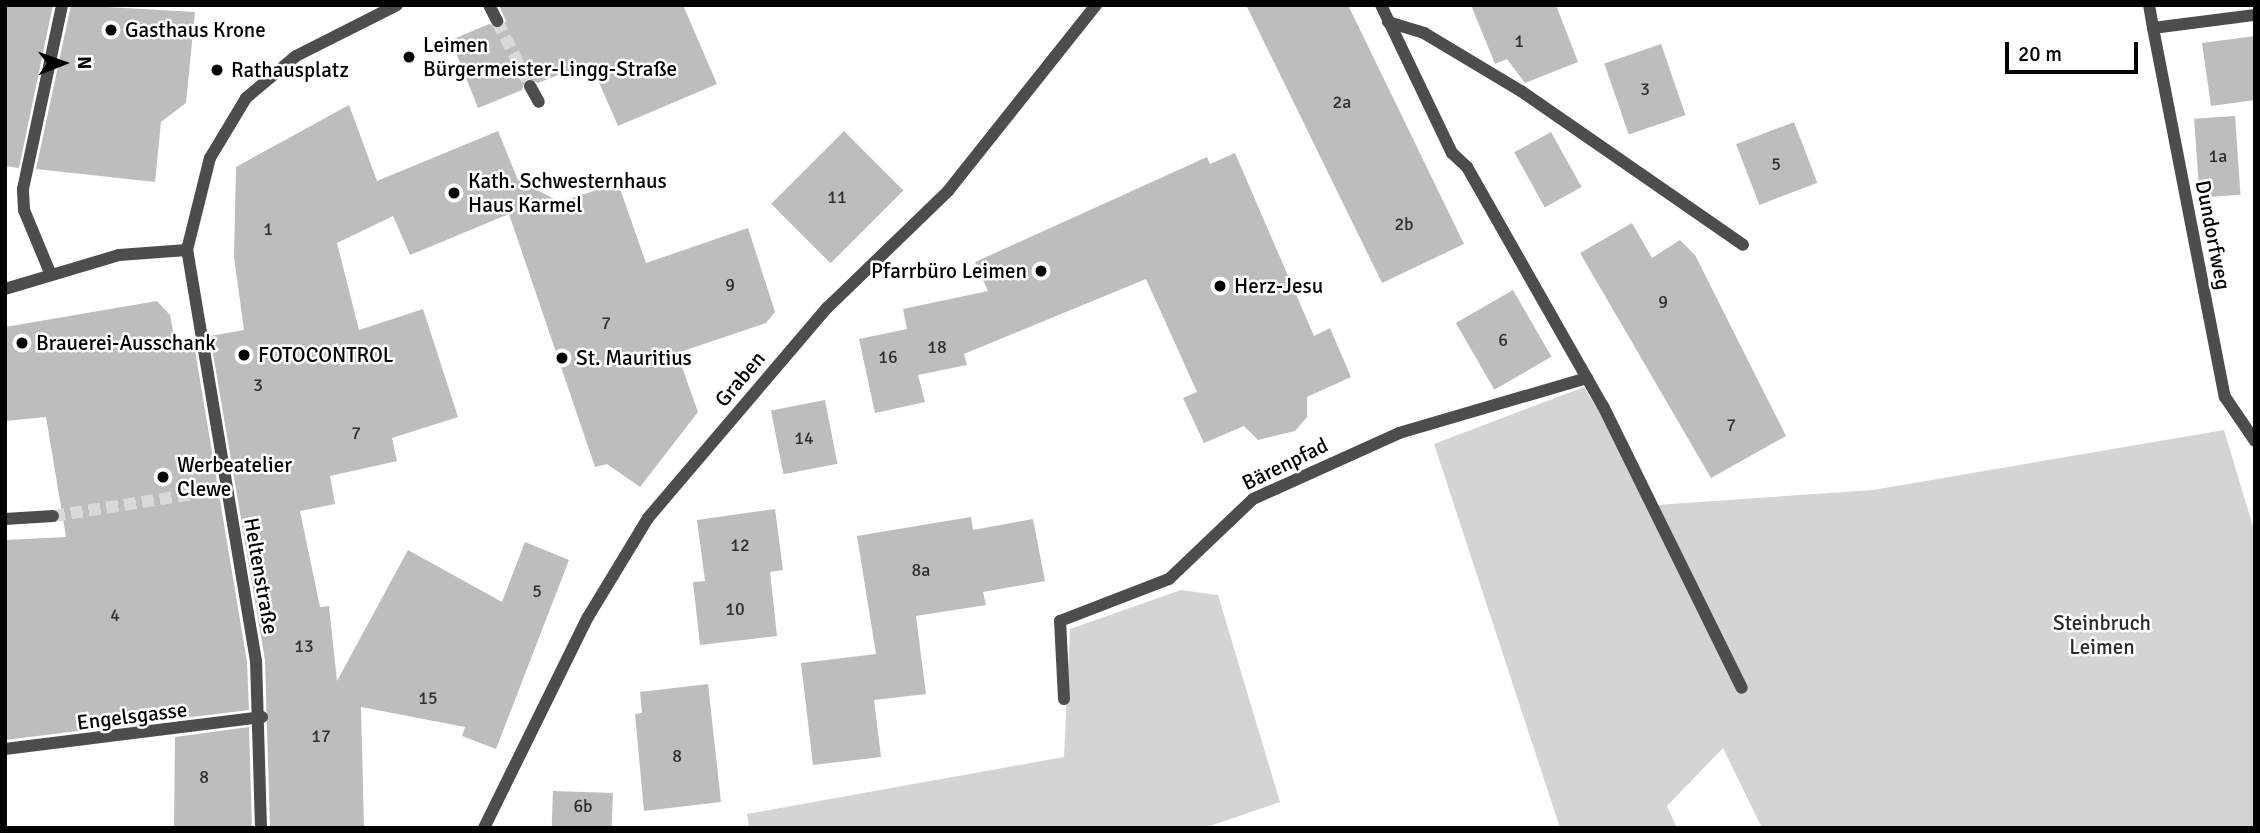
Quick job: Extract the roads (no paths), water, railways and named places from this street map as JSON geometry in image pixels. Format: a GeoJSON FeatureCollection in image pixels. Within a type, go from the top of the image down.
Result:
{"type":"FeatureCollection","features":[{"type":"Feature","properties":{"kind":"street"},"geometry":{"type":"LineString","coordinates":[[51,275],[24,210],[23,189],[62,5]]}},
{"type":"Feature","properties":{"kind":"street"},"geometry":{"type":"LineString","coordinates":[[5,289],[119,254],[187,250],[210,158],[246,98],[296,56],[397,5]]}},
{"type":"Feature","properties":{"kind":"street"},"geometry":{"type":"LineString","coordinates":[[489,5],[497,21]]}},
{"type":"Feature","properties":{"kind":"street","name":"Graben"},"geometry":{"type":"LineString","coordinates":[[484,828],[589,617],[648,518],[827,308],[948,191],[1096,5]]}},
{"type":"Feature","properties":{"kind":"street"},"geometry":{"type":"LineString","coordinates":[[1381,5],[1452,153],[1467,167],[1587,378],[1742,688]]}},
{"type":"Feature","properties":{"kind":"street","name":"Dundorfweg"},"geometry":{"type":"LineString","coordinates":[[2149,5],[2225,397],[2255,441]]}},
{"type":"Feature","properties":{"kind":"street"},"geometry":{"type":"LineString","coordinates":[[2153,28],[2255,15]]}},
{"type":"Feature","properties":{"kind":"street"},"geometry":{"type":"LineString","coordinates":[[1388,22],[1424,33],[1521,91],[1743,245]]}},
{"type":"Feature","properties":{"kind":"street"},"geometry":{"type":"LineString","coordinates":[[530,86],[539,102]]}},
{"type":"Feature","properties":{"kind":"street","name":"Heltenstraße"},"geometry":{"type":"LineString","coordinates":[[187,250],[262,717],[261,828]]}},
{"type":"Feature","properties":{"kind":"street","name":"Bärenpfad"},"geometry":{"type":"LineString","coordinates":[[1065,699],[1060,621],[1158,587],[1253,499],[1398,433],[1587,378]]}},
{"type":"Feature","properties":{"kind":"street"},"geometry":{"type":"LineString","coordinates":[[5,519],[53,516]]}},
{"type":"Feature","properties":{"kind":"street","name":"Engelsgasse"},"geometry":{"type":"LineString","coordinates":[[5,749],[262,717]]}},
{"type":"Feature","properties":{"kind":"tunnel"},"geometry":{"type":"LineString","coordinates":[[497,21],[530,86]]}},
{"type":"Feature","properties":{"kind":"tunnel"},"geometry":{"type":"LineString","coordinates":[[53,516],[226,489]]}},
{"type":"Feature","properties":{"kind":"place","name":"Gasthaus Krone"},"geometry":{"type":"Point","coordinates":[111,30]}},
{"type":"Feature","properties":{"kind":"place","name":"Leimen Bürgermeister-Lingg-Straße"},"geometry":{"type":"Point","coordinates":[409,57]}},
{"type":"Feature","properties":{"kind":"place","name":"Rathausplatz"},"geometry":{"type":"Point","coordinates":[217,70]}},
{"type":"Feature","properties":{"kind":"place","name":"Kath. Schwesternhaus Haus Karmel"},"geometry":{"type":"Point","coordinates":[454,193]}},
{"type":"Feature","properties":{"kind":"place","name":"Pfarrbüro Leimen"},"geometry":{"type":"Point","coordinates":[1041,271]}},
{"type":"Feature","properties":{"kind":"place","name":"Herz-Jesu"},"geometry":{"type":"Point","coordinates":[1220,286]}},
{"type":"Feature","properties":{"kind":"place","name":"Brauerei-Ausschank"},"geometry":{"type":"Point","coordinates":[22,343]}},
{"type":"Feature","properties":{"kind":"place","name":"FOTOCONTROL"},"geometry":{"type":"Point","coordinates":[244,355]}},
{"type":"Feature","properties":{"kind":"place","name":"St. Mauritius"},"geometry":{"type":"Point","coordinates":[562,358]}},
{"type":"Feature","properties":{"kind":"place","name":"Werbeatelier Clewe"},"geometry":{"type":"Point","coordinates":[163,477]}},
{"type":"Feature","properties":{"kind":"park label","name":"Steinbruch Leimen"},"geometry":{"type":"Point","coordinates":[2102,635]}}]}
